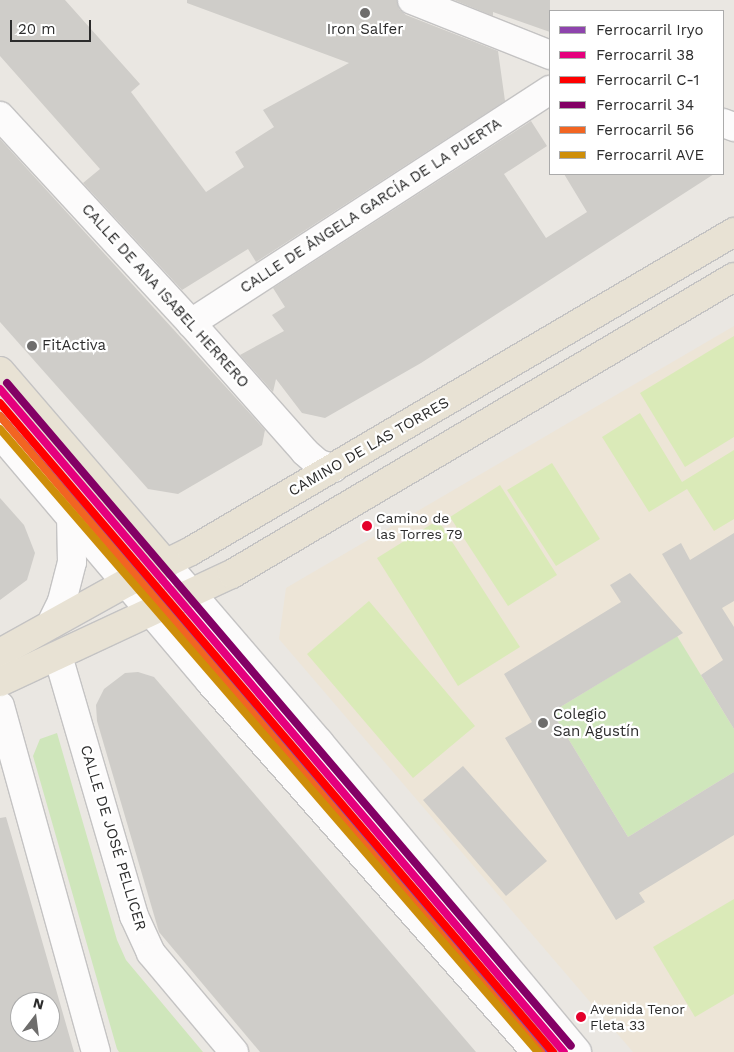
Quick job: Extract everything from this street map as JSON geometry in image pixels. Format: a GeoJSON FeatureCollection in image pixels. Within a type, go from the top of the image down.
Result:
{"type":"FeatureCollection","features":[{"type":"Feature","properties":{"kind":"main road","name":"CAMINO DE LAS TORRES"},"geometry":{"type":"LineString","coordinates":[[0,653],[126,583],[166,564],[334,468],[734,232]]}},
{"type":"Feature","properties":{"kind":"main road"},"geometry":{"type":"LineString","coordinates":[[0,682],[152,613],[232,574],[734,277]]}},
{"type":"Feature","properties":{"kind":"main road"},"geometry":{"type":"LineString","coordinates":[[0,371],[166,564]]}},
{"type":"Feature","properties":{"kind":"street"},"geometry":{"type":"LineString","coordinates":[[412,0],[549,55]]}},
{"type":"Feature","properties":{"kind":"street","name":"CALLE DE ÁNGELA GARCÍA DE LA PUERTA"},"geometry":{"type":"LineString","coordinates":[[191,323],[549,91]]}},
{"type":"Feature","properties":{"kind":"street","name":"CALLE DE ANA ISABEL HERRERO"},"geometry":{"type":"LineString","coordinates":[[0,116],[191,323],[305,452],[319,464],[334,468]]}},
{"type":"Feature","properties":{"kind":"street"},"geometry":{"type":"LineString","coordinates":[[0,434],[71,515],[152,613],[536,1052]]}},
{"type":"Feature","properties":{"kind":"street"},"geometry":{"type":"LineString","coordinates":[[51,624],[62,601],[72,562],[71,515]]}},
{"type":"Feature","properties":{"kind":"street"},"geometry":{"type":"LineString","coordinates":[[166,564],[319,742],[577,1052]]}},
{"type":"Feature","properties":{"kind":"street","name":"CALLE DE JOSÉ PELLICER"},"geometry":{"type":"LineString","coordinates":[[58,656],[134,916],[150,953],[234,1052]]}},
{"type":"Feature","properties":{"kind":"street"},"geometry":{"type":"LineString","coordinates":[[0,706],[96,1052]]}},
{"type":"Feature","properties":{"kind":"shaded area","name":"Colegio San Agustín"},"geometry":{"type":"Polygon","coordinates":[[[734,326],[734,1052],[633,1052],[279,639],[286,588],[734,326]]]}},
{"type":"Feature","properties":{"kind":"green space"},"geometry":{"type":"Polygon","coordinates":[[[734,336],[734,437],[685,467],[640,393],[734,336]]]}},
{"type":"Feature","properties":{"kind":"green space"},"geometry":{"type":"Polygon","coordinates":[[[640,413],[682,482],[734,450],[734,519],[714,531],[687,489],[649,512],[602,437],[640,413]]]}},
{"type":"Feature","properties":{"kind":"green space"},"geometry":{"type":"Polygon","coordinates":[[[552,463],[600,539],[556,566],[507,490],[552,463]]]}},
{"type":"Feature","properties":{"kind":"green space"},"geometry":{"type":"Polygon","coordinates":[[[500,485],[557,575],[508,606],[450,517],[500,485]]]}},
{"type":"Feature","properties":{"kind":"green space"},"geometry":{"type":"Polygon","coordinates":[[[438,520],[520,647],[458,686],[377,558],[438,520]]]}},
{"type":"Feature","properties":{"kind":"green space"},"geometry":{"type":"Polygon","coordinates":[[[369,601],[475,726],[413,778],[307,654],[369,601]]]}},
{"type":"Feature","properties":{"kind":"green space"},"geometry":{"type":"Polygon","coordinates":[[[677,636],[734,729],[734,772],[628,837],[552,712],[677,636]]]}},
{"type":"Feature","properties":{"kind":"green space"},"geometry":{"type":"Polygon","coordinates":[[[57,733],[117,940],[126,960],[203,1052],[119,1052],[117,1049],[33,756],[40,739],[57,733]]]}},
{"type":"Feature","properties":{"kind":"green space"},"geometry":{"type":"Polygon","coordinates":[[[734,899],[734,994],[695,1017],[653,947],[734,899]]]}},
{"type":"Feature","properties":{"kind":"building"},"geometry":{"type":"Polygon","coordinates":[[[0,0],[65,0],[140,84],[131,92],[206,192],[244,167],[235,152],[274,127],[263,110],[349,63],[187,3],[187,0],[397,0],[399,9],[406,15],[498,51],[505,101],[256,262],[248,249],[182,290],[83,183],[100,169],[0,56],[0,0]]]}},
{"type":"Feature","properties":{"kind":"building"},"geometry":{"type":"Polygon","coordinates":[[[454,0],[550,0],[549,32],[493,12],[493,16],[454,0]]]}},
{"type":"Feature","properties":{"kind":"building"},"geometry":{"type":"Polygon","coordinates":[[[531,121],[547,146],[504,174],[546,238],[587,212],[565,175],[712,175],[421,363],[325,418],[302,413],[276,379],[273,392],[240,355],[284,331],[272,315],[285,307],[273,288],[531,121]]]}},
{"type":"Feature","properties":{"kind":"building"},"geometry":{"type":"Polygon","coordinates":[[[0,139],[265,430],[262,445],[178,494],[148,489],[0,322],[0,139]]]}},
{"type":"Feature","properties":{"kind":"building"},"geometry":{"type":"Polygon","coordinates":[[[0,498],[24,525],[35,553],[27,580],[0,600],[0,498]]]}},
{"type":"Feature","properties":{"kind":"building"},"geometry":{"type":"Polygon","coordinates":[[[734,533],[734,601],[722,608],[734,627],[734,729],[701,675],[723,660],[662,554],[681,543],[690,560],[734,533]]]}},
{"type":"Feature","properties":{"kind":"building"},"geometry":{"type":"Polygon","coordinates":[[[630,573],[683,633],[552,712],[628,837],[734,772],[734,835],[639,893],[645,902],[616,920],[505,738],[532,722],[504,674],[621,602],[610,585],[630,573]]]}},
{"type":"Feature","properties":{"kind":"building"},"geometry":{"type":"Polygon","coordinates":[[[138,672],[154,677],[476,1052],[260,1052],[159,932],[97,721],[96,705],[104,689],[125,673],[138,672]]]}},
{"type":"Feature","properties":{"kind":"building"},"geometry":{"type":"Polygon","coordinates":[[[463,766],[547,861],[506,896],[423,800],[463,766]]]}},
{"type":"Feature","properties":{"kind":"building"},"geometry":{"type":"Polygon","coordinates":[[[6,817],[57,992],[10,992],[10,1042],[60,1042],[60,1004],[74,1052],[0,1052],[0,818],[6,817]]]}},
{"type":"Feature","properties":{"kind":"rail line","name":"34"},"geometry":{"type":"LineString","coordinates":[[7,383],[571,1046]]}},
{"type":"Feature","properties":{"kind":"rail line","name":"38"},"geometry":{"type":"LineString","coordinates":[[0,389],[564,1052]]}},
{"type":"Feature","properties":{"kind":"rail line","name":"C-1"},"geometry":{"type":"LineString","coordinates":[[0,403],[553,1052]]}},
{"type":"Feature","properties":{"kind":"rail line","name":"Iryo"},"geometry":{"type":"LineString","coordinates":[[0,416],[550,1052]]}},
{"type":"Feature","properties":{"kind":"rail line","name":"56"},"geometry":{"type":"LineString","coordinates":[[0,416],[541,1052]]}},
{"type":"Feature","properties":{"kind":"rail line","name":"AVE"},"geometry":{"type":"LineString","coordinates":[[0,429],[538,1052]]}},
{"type":"Feature","properties":{"kind":"place","name":"Iron Salfer"},"geometry":{"type":"Point","coordinates":[365,13]}},
{"type":"Feature","properties":{"kind":"place","name":"FitActiva"},"geometry":{"type":"Point","coordinates":[32,346]}},
{"type":"Feature","properties":{"kind":"place","name":"Camino de las Torres 79"},"geometry":{"type":"Point","coordinates":[367,526]}},
{"type":"Feature","properties":{"kind":"place","name":"Colegio San Agustín"},"geometry":{"type":"Point","coordinates":[543,723]}},
{"type":"Feature","properties":{"kind":"place","name":"Avenida Tenor Fleta 33"},"geometry":{"type":"Point","coordinates":[581,1017]}}]}
